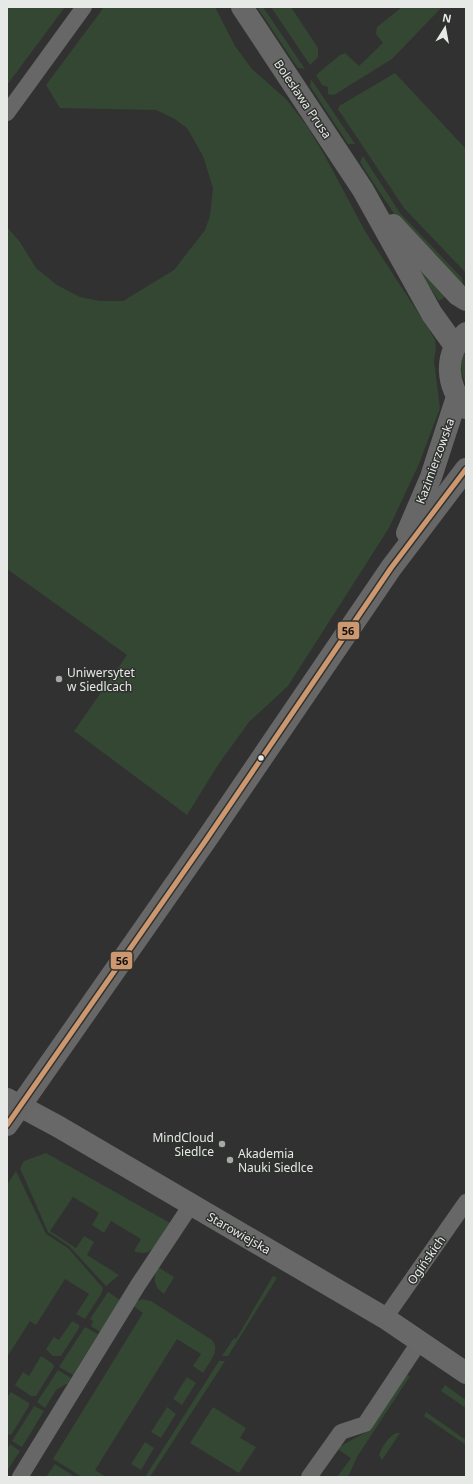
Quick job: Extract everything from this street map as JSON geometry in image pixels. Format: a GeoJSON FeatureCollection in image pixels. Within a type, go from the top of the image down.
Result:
{"type":"FeatureCollection","features":[{"type":"Feature","properties":{"kind":"main road","name":"Bolesława Prusa"},"geometry":{"type":"LineString","coordinates":[[242,7],[364,190],[432,314],[461,339]]}},
{"type":"Feature","properties":{"kind":"main road","name":"Bolesława Prusa"},"geometry":{"type":"LineString","coordinates":[[364,190],[408,242],[458,295],[466,300]]}},
{"type":"Feature","properties":{"kind":"main road"},"geometry":{"type":"LineString","coordinates":[[461,339],[451,359],[449,372],[452,385],[461,403]]}},
{"type":"Feature","properties":{"kind":"main road","name":"Kazimierzowska"},"geometry":{"type":"LineString","coordinates":[[391,568],[432,477],[461,403]]}},
{"type":"Feature","properties":{"kind":"main road","name":"Kazimierzowska"},"geometry":{"type":"LineString","coordinates":[[7,1126],[14,1103],[206,840],[391,568],[466,469]]}},
{"type":"Feature","properties":{"kind":"main road","name":"Starowiejska"},"geometry":{"type":"LineString","coordinates":[[14,1103],[385,1318],[466,1373]]}},
{"type":"Feature","properties":{"kind":"street"},"geometry":{"type":"LineString","coordinates":[[7,112],[84,7]]}},
{"type":"Feature","properties":{"kind":"street","name":"Ogińskich"},"geometry":{"type":"LineString","coordinates":[[385,1318],[466,1202]]}},
{"type":"Feature","properties":{"kind":"street"},"geometry":{"type":"LineString","coordinates":[[20,1477],[138,1285],[191,1205]]}},
{"type":"Feature","properties":{"kind":"street"},"geometry":{"type":"LineString","coordinates":[[309,1477],[341,1432],[365,1424],[420,1341]]}},
{"type":"Feature","properties":{"kind":"green space"},"geometry":{"type":"Polygon","coordinates":[[[7,7],[65,7],[7,85],[7,7]]]}},
{"type":"Feature","properties":{"kind":"green space"},"geometry":{"type":"Polygon","coordinates":[[[104,7],[215,7],[235,46],[252,69],[286,99],[307,126],[325,156],[365,231],[430,331],[435,340],[436,349],[434,361],[440,408],[419,464],[389,528],[288,686],[249,722],[218,765],[187,815],[74,731],[127,655],[7,569],[7,227],[20,242],[36,268],[57,285],[80,297],[100,301],[123,301],[174,270],[205,230],[210,216],[213,188],[203,156],[187,128],[173,118],[156,110],[60,108],[46,85],[104,7]]]}},
{"type":"Feature","properties":{"kind":"green space"},"geometry":{"type":"Polygon","coordinates":[[[257,7],[263,7],[305,69],[298,68],[257,7]]]}},
{"type":"Feature","properties":{"kind":"green space"},"geometry":{"type":"Polygon","coordinates":[[[271,7],[291,7],[318,48],[318,57],[310,65],[271,7]]]}},
{"type":"Feature","properties":{"kind":"green space"},"geometry":{"type":"Polygon","coordinates":[[[402,7],[442,7],[392,59],[334,95],[328,94],[328,87],[322,85],[316,75],[340,55],[345,53],[359,66],[383,43],[376,34],[377,27],[402,7]]]}},
{"type":"Feature","properties":{"kind":"green space"},"geometry":{"type":"Polygon","coordinates":[[[395,73],[466,149],[466,273],[404,208],[338,109],[339,106],[395,73]]]}},
{"type":"Feature","properties":{"kind":"green space"},"geometry":{"type":"Polygon","coordinates":[[[311,79],[355,144],[348,144],[310,86],[311,79]]]}},
{"type":"Feature","properties":{"kind":"green space"},"geometry":{"type":"Polygon","coordinates":[[[363,156],[400,213],[462,278],[463,283],[461,285],[395,215],[360,162],[363,156]]]}},
{"type":"Feature","properties":{"kind":"green space"},"geometry":{"type":"Polygon","coordinates":[[[417,268],[448,295],[439,301],[417,268]]]}},
{"type":"Feature","properties":{"kind":"green space"},"geometry":{"type":"Polygon","coordinates":[[[466,350],[466,386],[463,377],[462,359],[466,350]]]}},
{"type":"Feature","properties":{"kind":"green space"},"geometry":{"type":"Polygon","coordinates":[[[46,1153],[170,1223],[152,1250],[141,1253],[134,1251],[141,1239],[111,1221],[104,1233],[92,1225],[99,1213],[73,1197],[50,1231],[76,1248],[84,1236],[94,1242],[87,1255],[119,1275],[106,1286],[69,1246],[48,1232],[20,1168],[24,1161],[46,1153]]]}},
{"type":"Feature","properties":{"kind":"green space"},"geometry":{"type":"Polygon","coordinates":[[[16,1171],[46,1234],[68,1248],[103,1288],[101,1294],[85,1319],[76,1314],[89,1294],[65,1279],[36,1325],[30,1321],[7,1357],[7,1185],[16,1171]]]}},
{"type":"Feature","properties":{"kind":"green space"},"geometry":{"type":"Polygon","coordinates":[[[158,1267],[174,1277],[164,1294],[155,1282],[155,1275],[158,1267]]]}},
{"type":"Feature","properties":{"kind":"green space"},"geometry":{"type":"Polygon","coordinates":[[[273,1276],[277,1278],[228,1356],[222,1356],[234,1338],[236,1339],[273,1276]]]}},
{"type":"Feature","properties":{"kind":"green space"},"geometry":{"type":"Polygon","coordinates":[[[108,1292],[120,1300],[100,1332],[91,1326],[93,1321],[90,1319],[108,1292]]]}},
{"type":"Feature","properties":{"kind":"green space"},"geometry":{"type":"Polygon","coordinates":[[[142,1299],[151,1301],[212,1340],[215,1352],[203,1373],[193,1366],[201,1354],[177,1339],[95,1470],[106,1477],[82,1477],[53,1459],[143,1313],[133,1306],[136,1302],[142,1299]]]}},
{"type":"Feature","properties":{"kind":"green space"},"geometry":{"type":"Polygon","coordinates":[[[72,1321],[79,1325],[79,1328],[61,1356],[53,1356],[46,1349],[54,1337],[59,1340],[72,1321]]]}},
{"type":"Feature","properties":{"kind":"green space"},"geometry":{"type":"Polygon","coordinates":[[[85,1327],[98,1334],[73,1375],[59,1367],[85,1327]]]}},
{"type":"Feature","properties":{"kind":"green space"},"geometry":{"type":"Polygon","coordinates":[[[41,1356],[53,1364],[54,1367],[36,1396],[31,1396],[15,1385],[23,1372],[29,1376],[41,1356]]]}},
{"type":"Feature","properties":{"kind":"green space"},"geometry":{"type":"Polygon","coordinates":[[[219,1361],[225,1361],[150,1477],[145,1477],[219,1361]]]}},
{"type":"Feature","properties":{"kind":"green space"},"geometry":{"type":"Polygon","coordinates":[[[58,1370],[71,1378],[68,1383],[56,1390],[45,1408],[37,1402],[58,1370]]]}},
{"type":"Feature","properties":{"kind":"green space"},"geometry":{"type":"Polygon","coordinates":[[[407,1375],[410,1376],[357,1457],[348,1477],[337,1477],[351,1458],[339,1450],[339,1447],[368,1431],[407,1375]]]}},
{"type":"Feature","properties":{"kind":"green space"},"geometry":{"type":"Polygon","coordinates":[[[187,1377],[196,1383],[182,1405],[173,1399],[187,1377]]]}},
{"type":"Feature","properties":{"kind":"green space"},"geometry":{"type":"Polygon","coordinates":[[[445,1385],[466,1400],[466,1408],[441,1391],[445,1385]]]}},
{"type":"Feature","properties":{"kind":"green space"},"geometry":{"type":"Polygon","coordinates":[[[11,1392],[29,1403],[29,1406],[11,1435],[7,1434],[7,1397],[11,1392]]]}},
{"type":"Feature","properties":{"kind":"green space"},"geometry":{"type":"Polygon","coordinates":[[[34,1406],[44,1411],[22,1447],[12,1441],[34,1406]]]}},
{"type":"Feature","properties":{"kind":"green space"},"geometry":{"type":"Polygon","coordinates":[[[167,1407],[176,1414],[161,1438],[151,1432],[167,1407]]]}},
{"type":"Feature","properties":{"kind":"green space"},"geometry":{"type":"Polygon","coordinates":[[[213,1407],[246,1428],[240,1438],[256,1447],[239,1473],[190,1443],[213,1407]]]}},
{"type":"Feature","properties":{"kind":"green space"},"geometry":{"type":"Polygon","coordinates":[[[426,1412],[466,1440],[466,1445],[424,1416],[426,1412]]]}},
{"type":"Feature","properties":{"kind":"green space"},"geometry":{"type":"Polygon","coordinates":[[[396,1433],[400,1433],[382,1460],[379,1455],[382,1449],[388,1439],[396,1433]]]}},
{"type":"Feature","properties":{"kind":"green space"},"geometry":{"type":"Polygon","coordinates":[[[145,1442],[154,1448],[141,1470],[131,1464],[145,1442]]]}},
{"type":"Feature","properties":{"kind":"green space"},"geometry":{"type":"Polygon","coordinates":[[[10,1444],[20,1451],[7,1471],[7,1449],[10,1444]]]}},
{"type":"Feature","properties":{"kind":"green space"},"geometry":{"type":"Polygon","coordinates":[[[55,1464],[75,1477],[46,1477],[55,1464]]]}},
{"type":"Feature","properties":{"kind":"transit line","name":"56"},"geometry":{"type":"LineString","coordinates":[[7,1125],[206,840],[391,568],[466,469]]}},
{"type":"Feature","properties":{"kind":"place","name":"Uniwersytet w Siedlcach"},"geometry":{"type":"Point","coordinates":[59,679]}},
{"type":"Feature","properties":{"kind":"place","name":"MindCloud Siedlce"},"geometry":{"type":"Point","coordinates":[222,1144]}},
{"type":"Feature","properties":{"kind":"place","name":"Akademia Nauki Siedlce"},"geometry":{"type":"Point","coordinates":[230,1160]}}]}
